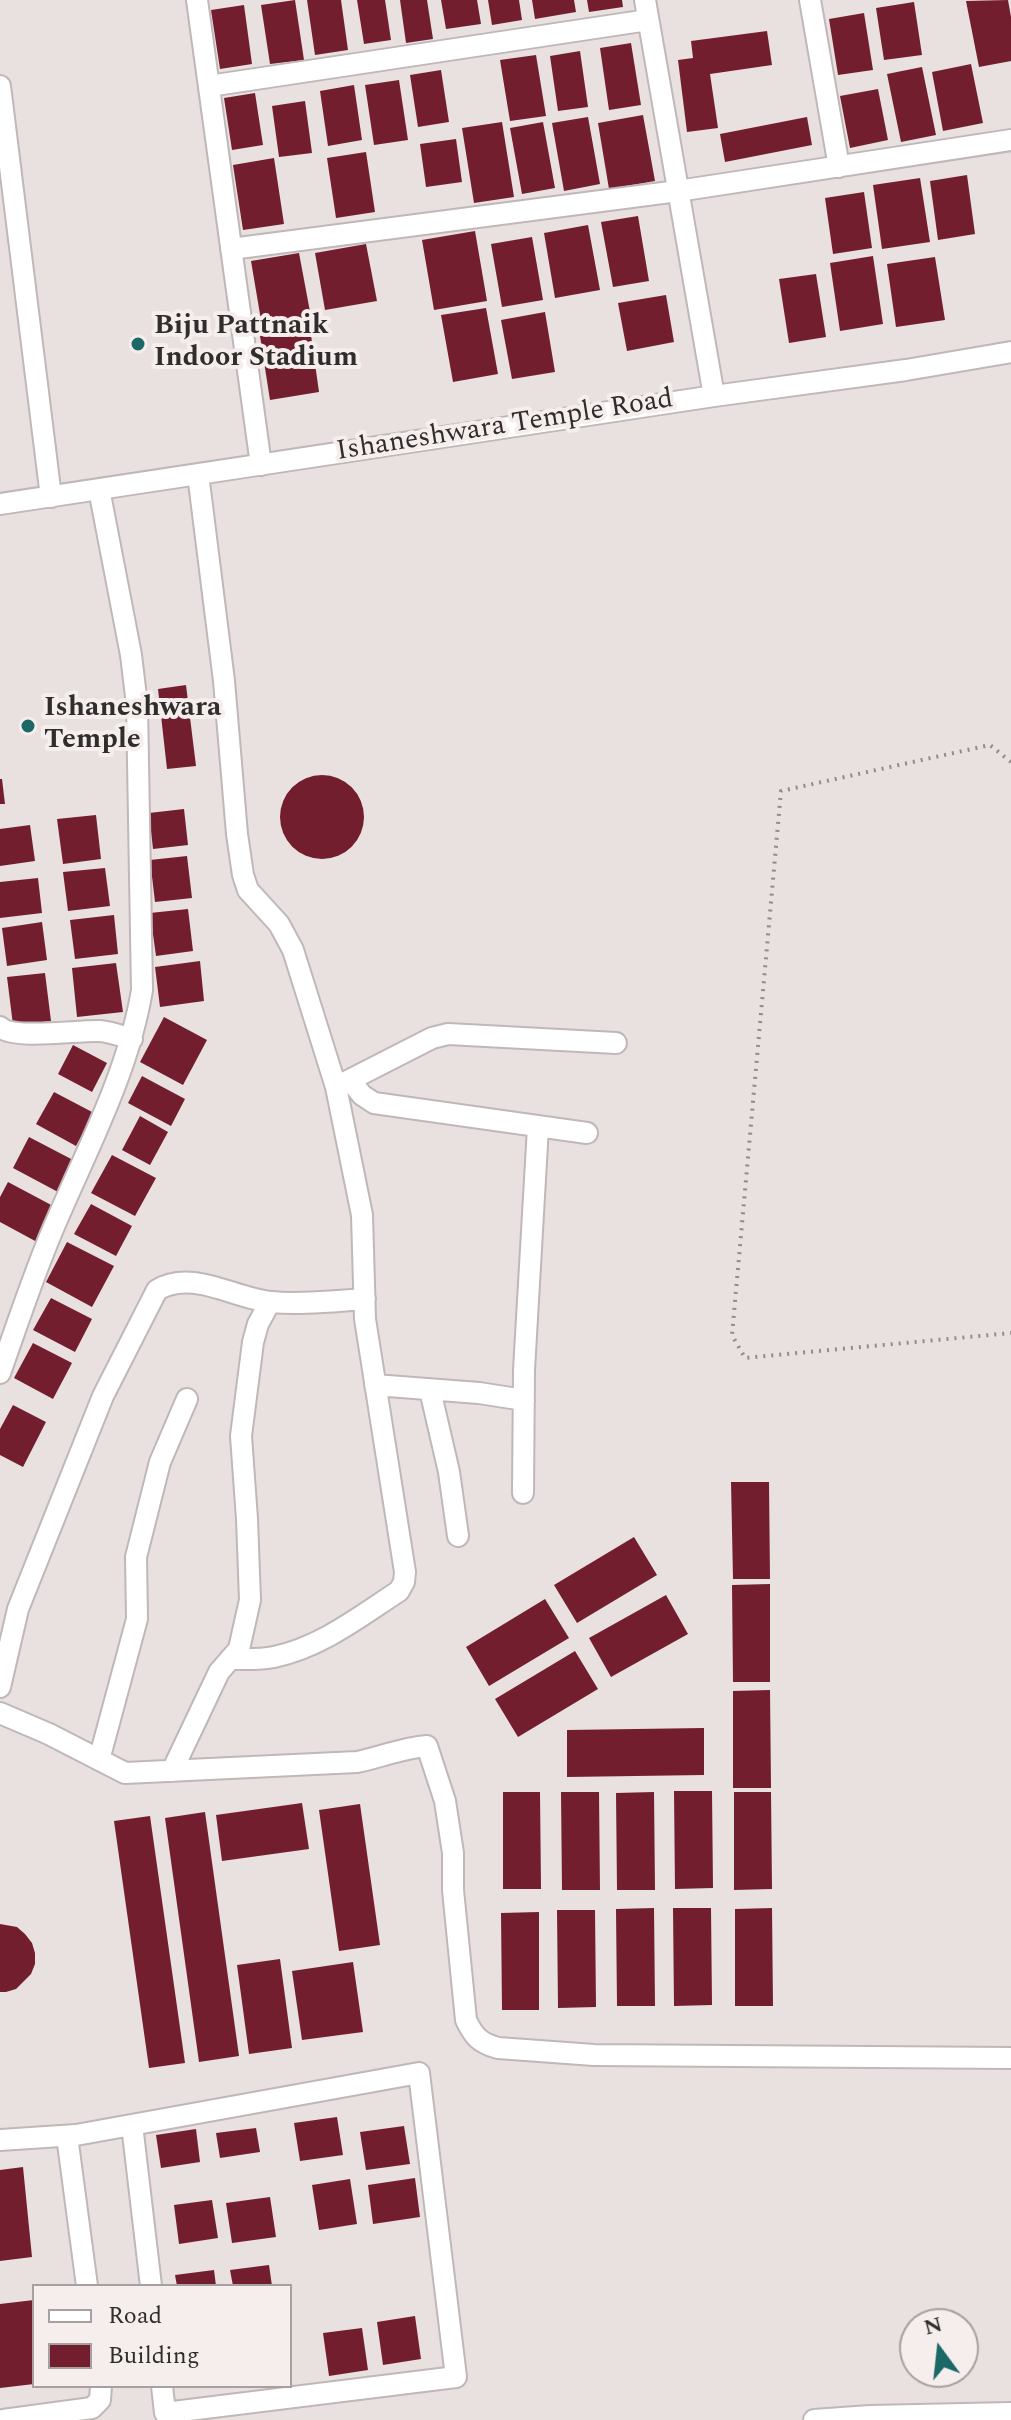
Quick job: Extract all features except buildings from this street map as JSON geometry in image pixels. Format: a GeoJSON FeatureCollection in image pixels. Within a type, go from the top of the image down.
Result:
{"type":"FeatureCollection","features":[{"type":"Feature","properties":{"kind":"street"},"geometry":{"type":"LineString","coordinates":[[197,0],[261,465]]}},
{"type":"Feature","properties":{"kind":"street"},"geometry":{"type":"LineString","coordinates":[[810,0],[839,167]]}},
{"type":"Feature","properties":{"kind":"street"},"geometry":{"type":"LineString","coordinates":[[209,86],[646,10],[714,396]]}},
{"type":"Feature","properties":{"kind":"street"},"geometry":{"type":"LineString","coordinates":[[0,86],[51,497]]}},
{"type":"Feature","properties":{"kind":"street"},"geometry":{"type":"LineString","coordinates":[[231,249],[678,191],[1011,140]]}},
{"type":"Feature","properties":{"kind":"street","name":"Ishaneshwara Temple Road"},"geometry":{"type":"LineString","coordinates":[[0,504],[1011,352]]}},
{"type":"Feature","properties":{"kind":"street"},"geometry":{"type":"LineString","coordinates":[[198,474],[224,681],[243,875],[248,890],[279,924],[293,950],[343,1084],[362,1215],[365,1319],[405,1572],[399,1591],[324,1639],[270,1658],[230,1659]]}},
{"type":"Feature","properties":{"kind":"street"},"geometry":{"type":"LineString","coordinates":[[0,1373],[51,1233],[132,1039],[142,990],[137,705],[131,655],[99,489]]}},
{"type":"Feature","properties":{"kind":"street"},"geometry":{"type":"LineString","coordinates":[[0,1027],[4,1031],[25,1034],[74,1030],[104,1032],[132,1039]]}},
{"type":"Feature","properties":{"kind":"street"},"geometry":{"type":"LineString","coordinates":[[343,1084],[432,1038],[448,1034],[616,1043]]}},
{"type":"Feature","properties":{"kind":"street"},"geometry":{"type":"LineString","coordinates":[[343,1084],[374,1103],[587,1133]]}},
{"type":"Feature","properties":{"kind":"street"},"geometry":{"type":"LineString","coordinates":[[523,1493],[524,1400],[538,1127]]}},
{"type":"Feature","properties":{"kind":"street"},"geometry":{"type":"LineString","coordinates":[[0,1687],[18,1609],[103,1396],[157,1290],[169,1283],[186,1281],[270,1302],[365,1299]]}},
{"type":"Feature","properties":{"kind":"street"},"geometry":{"type":"LineString","coordinates":[[172,1771],[219,1672],[239,1649],[250,1600],[241,1436],[253,1342],[258,1324],[270,1302]]}},
{"type":"Feature","properties":{"kind":"street"},"geometry":{"type":"LineString","coordinates":[[375,1385],[479,1393],[524,1400]]}},
{"type":"Feature","properties":{"kind":"street"},"geometry":{"type":"LineString","coordinates":[[430,1390],[449,1472],[458,1536]]}},
{"type":"Feature","properties":{"kind":"street"},"geometry":{"type":"LineString","coordinates":[[99,1760],[137,1619],[136,1557],[160,1462],[187,1399]]}},
{"type":"Feature","properties":{"kind":"street"},"geometry":{"type":"LineString","coordinates":[[0,1713],[125,1773],[357,1762],[395,1750],[427,1746],[445,1801],[453,1853],[453,1890],[466,2020],[473,2035],[482,2043],[498,2048],[594,2055],[1011,2058]]}},
{"type":"Feature","properties":{"kind":"street"},"geometry":{"type":"LineString","coordinates":[[0,2140],[67,2136],[419,2073],[456,2377],[165,2413],[162,2388]]}},
{"type":"Feature","properties":{"kind":"street"},"geometry":{"type":"LineString","coordinates":[[132,2125],[151,2284]]}},
{"type":"Feature","properties":{"kind":"street"},"geometry":{"type":"LineString","coordinates":[[67,2136],[87,2284]]}},
{"type":"Feature","properties":{"kind":"street"},"geometry":{"type":"LineString","coordinates":[[3,2420],[92,2408],[100,2400],[101,2388]]}},
{"type":"Feature","properties":{"kind":"street"},"geometry":{"type":"LineString","coordinates":[[814,2420],[1011,2413]]}},
{"type":"Feature","properties":{"kind":"path"},"geometry":{"type":"LineString","coordinates":[[1011,762],[990,745],[781,791],[732,1335],[745,1358],[1011,1333]]}},
{"type":"Feature","properties":{"kind":"place","name":"Biju Pattnaik Indoor Stadium"},"geometry":{"type":"Point","coordinates":[138,344]}},
{"type":"Feature","properties":{"kind":"place","name":"Ishaneshwara Temple"},"geometry":{"type":"Point","coordinates":[28,726]}}]}
